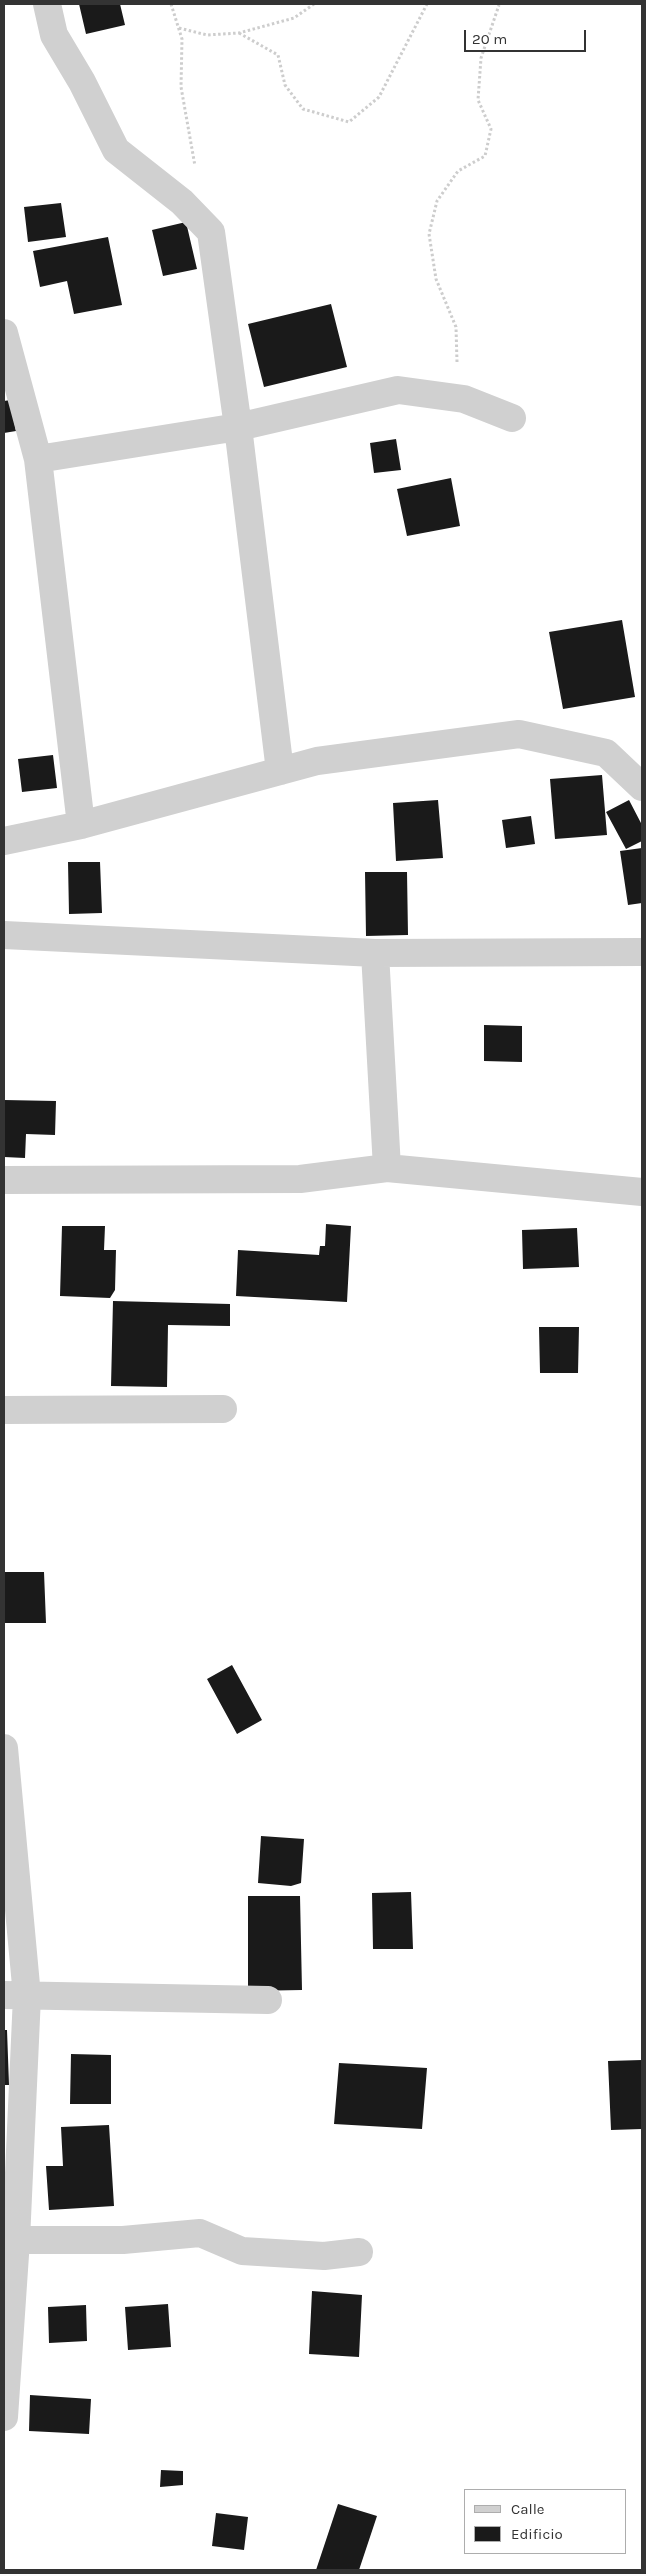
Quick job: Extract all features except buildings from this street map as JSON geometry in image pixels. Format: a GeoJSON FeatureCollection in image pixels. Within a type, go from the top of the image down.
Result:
{"type":"FeatureCollection","features":[{"type":"Feature","properties":{"kind":"street"},"geometry":{"type":"LineString","coordinates":[[47,4],[54,35],[82,82],[116,150],[182,202],[211,232],[238,427],[280,771]]}},
{"type":"Feature","properties":{"kind":"street"},"geometry":{"type":"LineString","coordinates":[[4,333],[38,459],[80,824]]}},
{"type":"Feature","properties":{"kind":"street"},"geometry":{"type":"LineString","coordinates":[[38,459],[238,427],[398,390],[464,399],[512,418]]}},
{"type":"Feature","properties":{"kind":"street"},"geometry":{"type":"LineString","coordinates":[[4,840],[80,824],[316,761],[519,734],[606,753],[642,787]]}},
{"type":"Feature","properties":{"kind":"street"},"geometry":{"type":"LineString","coordinates":[[4,935],[376,953],[642,952]]}},
{"type":"Feature","properties":{"kind":"street"},"geometry":{"type":"LineString","coordinates":[[376,953],[387,1168]]}},
{"type":"Feature","properties":{"kind":"street"},"geometry":{"type":"LineString","coordinates":[[4,1180],[300,1179],[387,1168],[642,1192]]}},
{"type":"Feature","properties":{"kind":"street"},"geometry":{"type":"LineString","coordinates":[[4,1410],[223,1409]]}},
{"type":"Feature","properties":{"kind":"street"},"geometry":{"type":"LineString","coordinates":[[4,1748],[15,1995],[4,2417]]}},
{"type":"Feature","properties":{"kind":"street"},"geometry":{"type":"LineString","coordinates":[[15,1995],[268,2000]]}},
{"type":"Feature","properties":{"kind":"street"},"geometry":{"type":"LineString","coordinates":[[10,2240],[123,2240],[200,2233],[242,2251],[324,2256],[359,2252]]}},
{"type":"Feature","properties":{"kind":"path"},"geometry":{"type":"LineString","coordinates":[[171,4],[182,39],[181,87],[195,168]]}},
{"type":"Feature","properties":{"kind":"path"},"geometry":{"type":"LineString","coordinates":[[178,28],[207,35],[239,33],[294,18],[314,4]]}},
{"type":"Feature","properties":{"kind":"path"},"geometry":{"type":"LineString","coordinates":[[239,33],[278,55],[285,85],[304,108],[349,122],[380,97],[427,4]]}},
{"type":"Feature","properties":{"kind":"path"},"geometry":{"type":"LineString","coordinates":[[464,399],[457,364],[456,328],[436,279],[429,234],[437,202],[458,170],[485,156],[491,129],[478,100],[481,58],[499,5]]}}]}
